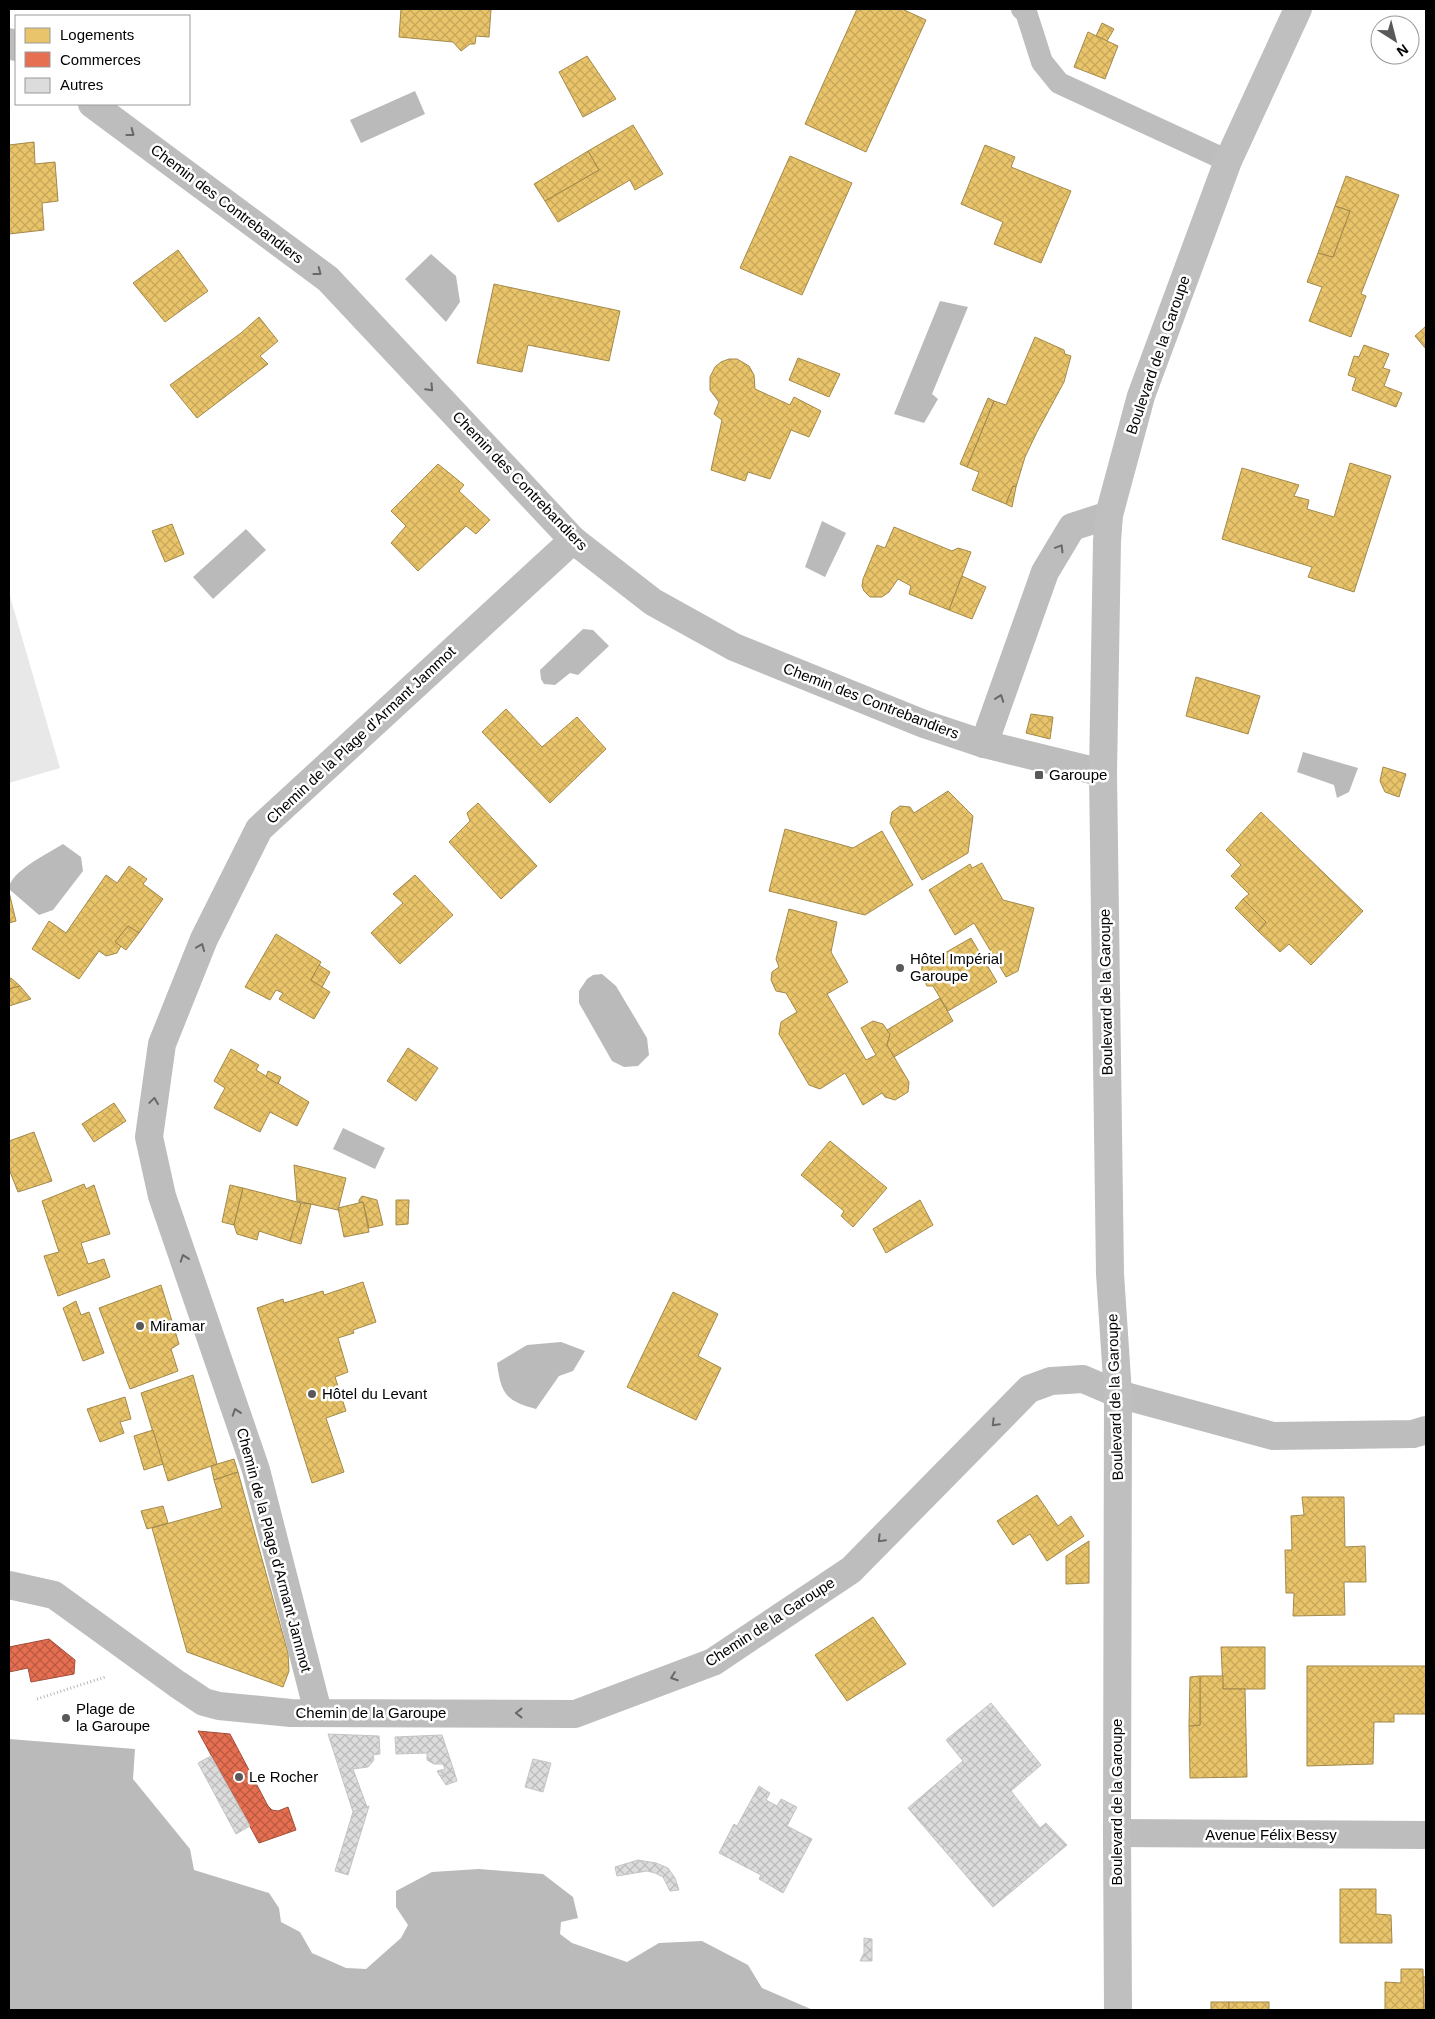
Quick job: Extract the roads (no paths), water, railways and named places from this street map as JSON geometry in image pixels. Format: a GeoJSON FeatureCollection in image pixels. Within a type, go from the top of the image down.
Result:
{"type":"FeatureCollection","features":[{"type":"Feature","properties":{"kind":"street","name":"Boulevard de la Garoupe"},"geometry":{"type":"LineString","coordinates":[[1118,2010],[1116,1833],[1118,1394],[1110,1274],[1103,773],[1109,514],[1141,396],[1228,161],[1298,9]]}},
{"type":"Feature","properties":{"kind":"street","name":"Chemin des Contrebandiers"},"geometry":{"type":"LineString","coordinates":[[93,105],[328,279],[573,540],[653,602],[734,647],[924,724],[984,744],[1103,773]]}},
{"type":"Feature","properties":{"kind":"street"},"geometry":{"type":"LineString","coordinates":[[984,744],[1045,572],[1072,527],[1109,514]]}},
{"type":"Feature","properties":{"kind":"street","name":"Chemin de la Plage d'Armant Jammot"},"geometry":{"type":"LineString","coordinates":[[318,1712],[256,1470],[162,1196],[149,1137],[162,1044],[204,939],[259,829],[573,540]]}},
{"type":"Feature","properties":{"kind":"street","name":"Chemin de la Garoupe"},"geometry":{"type":"LineString","coordinates":[[9,1584],[54,1596],[204,1702],[219,1706],[261,1711],[574,1714],[713,1662],[851,1570],[1029,1389],[1051,1381],[1082,1379],[1118,1394],[1273,1436],[1413,1434],[1426,1430]]}},
{"type":"Feature","properties":{"kind":"street","name":"Avenue Félix Bessy"},"geometry":{"type":"LineString","coordinates":[[1116,1833],[1426,1835]]}},
{"type":"Feature","properties":{"kind":"lane"},"geometry":{"type":"LineString","coordinates":[[1024,10],[1042,62],[1059,83],[1228,161]]}},
{"type":"Feature","properties":{"kind":"place","name":"Garoupe"},"geometry":{"type":"Point","coordinates":[1039,775]}},
{"type":"Feature","properties":{"kind":"place","name":"Hôtel Impérial Garoupe"},"geometry":{"type":"Point","coordinates":[900,968]}},
{"type":"Feature","properties":{"kind":"place","name":"Miramar"},"geometry":{"type":"Point","coordinates":[140,1326]}},
{"type":"Feature","properties":{"kind":"place","name":"Hôtel du Levant"},"geometry":{"type":"Point","coordinates":[312,1394]}},
{"type":"Feature","properties":{"kind":"place","name":"Plage de la Garoupe"},"geometry":{"type":"Point","coordinates":[66,1718]}},
{"type":"Feature","properties":{"kind":"place","name":"Le Rocher"},"geometry":{"type":"Point","coordinates":[239,1777]}}]}
